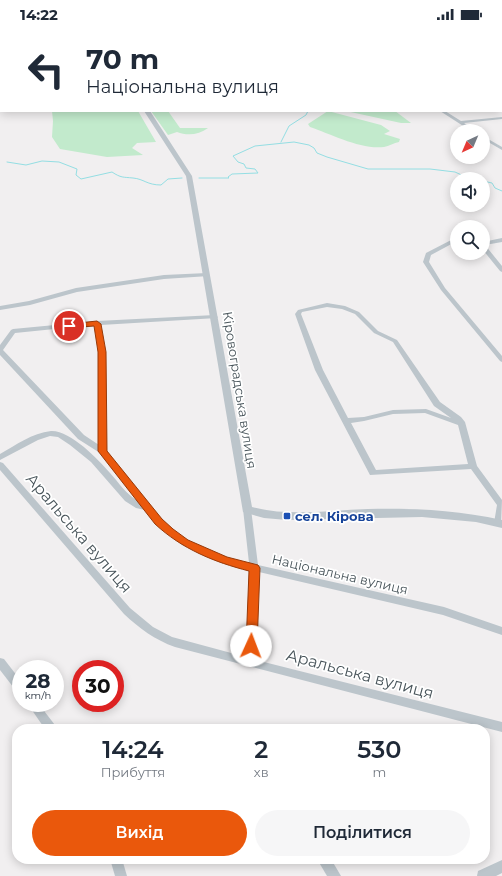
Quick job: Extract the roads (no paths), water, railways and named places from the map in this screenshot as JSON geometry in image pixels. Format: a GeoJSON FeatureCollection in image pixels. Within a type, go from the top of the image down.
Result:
{"type":"FeatureCollection","features":[{"type":"Feature","properties":{"kind":"street","name":"Кіровоградська вулиця"},"geometry":{"type":"LineString","coordinates":[[148,112],[190,176],[247,509]]}},
{"type":"Feature","properties":{"kind":"street"},"geometry":{"type":"LineString","coordinates":[[444,112],[464,124]]}},
{"type":"Feature","properties":{"kind":"street"},"geometry":{"type":"LineString","coordinates":[[461,122],[502,118]]}},
{"type":"Feature","properties":{"kind":"street"},"geometry":{"type":"LineString","coordinates":[[490,141],[502,149]]}},
{"type":"Feature","properties":{"kind":"street"},"geometry":{"type":"LineString","coordinates":[[490,243],[502,240]]}},
{"type":"Feature","properties":{"kind":"street"},"geometry":{"type":"LineString","coordinates":[[450,243],[428,254],[426,262],[443,289],[502,360]]}},
{"type":"Feature","properties":{"kind":"street"},"geometry":{"type":"LineString","coordinates":[[490,254],[502,270]]}},
{"type":"Feature","properties":{"kind":"street"},"geometry":{"type":"LineString","coordinates":[[0,308],[30,303],[76,290],[164,278],[207,275]]}},
{"type":"Feature","properties":{"kind":"street"},"geometry":{"type":"LineString","coordinates":[[251,662],[254,568],[247,509],[264,514],[287,516],[421,513],[454,515],[500,523],[501,505],[473,466],[462,424],[458,419],[437,404],[395,341],[376,332],[357,313],[343,307],[327,304],[300,311],[298,314],[319,370],[372,474],[473,466]]}},
{"type":"Feature","properties":{"kind":"street"},"geometry":{"type":"LineString","coordinates":[[103,451],[80,437],[0,350],[13,331],[215,317]]}},
{"type":"Feature","properties":{"kind":"street"},"geometry":{"type":"LineString","coordinates":[[97,324],[102,352],[103,451]]}},
{"type":"Feature","properties":{"kind":"street"},"geometry":{"type":"LineString","coordinates":[[346,421],[364,419],[393,412],[426,411],[462,424]]}},
{"type":"Feature","properties":{"kind":"street"},"geometry":{"type":"LineString","coordinates":[[0,457],[34,439],[45,435],[57,434],[66,438],[83,451],[105,472],[124,495],[138,506],[146,507]]}},
{"type":"Feature","properties":{"kind":"street","name":"Національна вулиця"},"geometry":{"type":"LineString","coordinates":[[103,451],[159,522],[185,543],[224,561],[444,611],[502,631]]}},
{"type":"Feature","properties":{"kind":"street","name":"Аральська вулиця"},"geometry":{"type":"LineString","coordinates":[[0,465],[127,611],[139,622],[162,638],[175,643],[502,727]]}},
{"type":"Feature","properties":{"kind":"street"},"geometry":{"type":"LineString","coordinates":[[0,662],[12,677]]}},
{"type":"Feature","properties":{"kind":"street"},"geometry":{"type":"LineString","coordinates":[[39,712],[48,724]]}},
{"type":"Feature","properties":{"kind":"street"},"geometry":{"type":"LineString","coordinates":[[117,864],[120,876]]}},
{"type":"Feature","properties":{"kind":"street"},"geometry":{"type":"LineString","coordinates":[[327,864],[335,876]]}},
{"type":"Feature","properties":{"kind":"street"},"geometry":{"type":"LineString","coordinates":[[483,876],[502,866]]}},
{"type":"Feature","properties":{"kind":"waterway"},"geometry":{"type":"LineString","coordinates":[[281,142],[289,126],[306,115],[308,112]]}},
{"type":"Feature","properties":{"kind":"waterway"},"geometry":{"type":"LineString","coordinates":[[199,178],[229,178],[228,177],[232,174],[258,173],[255,169],[246,168],[244,164],[238,162],[233,156],[255,146],[294,142],[309,145],[314,148],[317,153],[327,157],[368,169],[430,169],[455,172]]}},
{"type":"Feature","properties":{"kind":"waterway"},"geometry":{"type":"LineString","coordinates":[[7,162],[26,165],[42,161],[59,162],[77,169],[76,175],[81,179],[112,172],[122,177],[161,185],[168,179],[182,178]]}},
{"type":"Feature","properties":{"kind":"waterway"},"geometry":{"type":"LineString","coordinates":[[490,183],[495,188],[502,191]]}},
{"type":"Feature","properties":{"kind":"place","name":"сел. Кірова"},"geometry":{"type":"Point","coordinates":[287,516]}}]}
